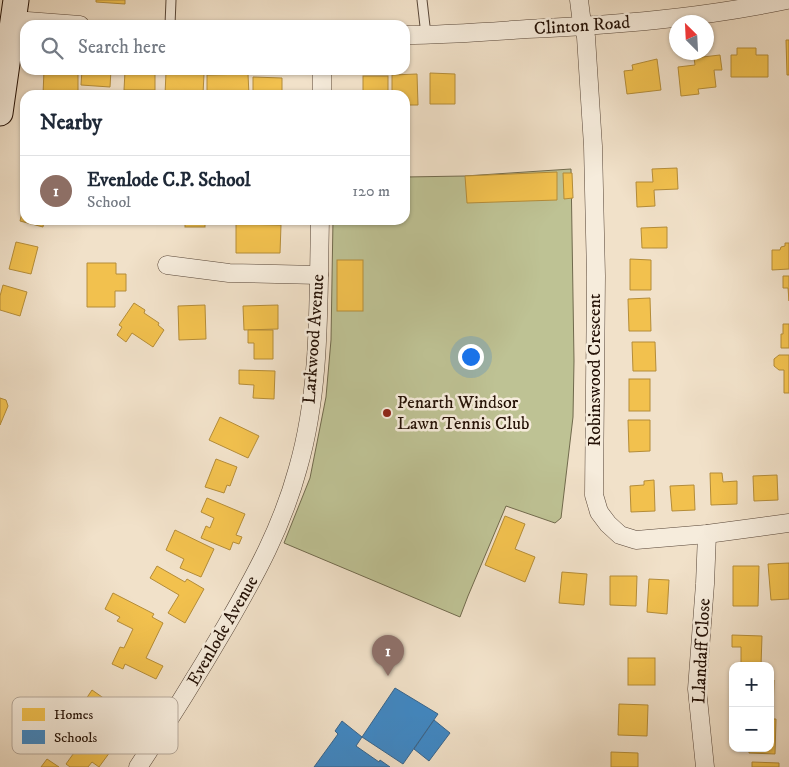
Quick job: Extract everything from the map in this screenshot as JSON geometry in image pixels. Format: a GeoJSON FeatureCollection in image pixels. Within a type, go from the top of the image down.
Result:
{"type":"FeatureCollection","features":[{"type":"Feature","properties":{"kind":"street","name":"Robinswood Crescent"},"geometry":{"type":"LineString","coordinates":[[579,0],[580,16],[586,38],[595,203],[596,376],[594,495],[599,512],[608,524],[620,534],[627,538],[646,540],[789,523]]}},
{"type":"Feature","properties":{"kind":"street","name":"Clinton Road"},"geometry":{"type":"LineString","coordinates":[[410,35],[584,26],[689,17],[751,8],[787,0]]}},
{"type":"Feature","properties":{"kind":"street"},"geometry":{"type":"LineString","coordinates":[[0,113],[15,10],[58,20]]}},
{"type":"Feature","properties":{"kind":"street"},"geometry":{"type":"LineString","coordinates":[[322,75],[322,90]]}},
{"type":"Feature","properties":{"kind":"street","name":"Larkwood Avenue"},"geometry":{"type":"LineString","coordinates":[[259,569],[288,501],[299,467],[311,406],[317,356],[320,225]]}},
{"type":"Feature","properties":{"kind":"street"},"geometry":{"type":"LineString","coordinates":[[167,265],[229,273],[319,275]]}},
{"type":"Feature","properties":{"kind":"street","name":"Llandaff Close"},"geometry":{"type":"LineString","coordinates":[[704,767],[697,689],[706,584],[707,534]]}},
{"type":"Feature","properties":{"kind":"street","name":"Evenlode Avenue"},"geometry":{"type":"LineString","coordinates":[[178,705],[259,569]]}},
{"type":"Feature","properties":{"kind":"street","name":"Evenlode Avenue"},"geometry":{"type":"LineString","coordinates":[[138,767],[146,754]]}},
{"type":"Feature","properties":{"kind":"lane"},"geometry":{"type":"LineString","coordinates":[[170,20],[171,0]]}},
{"type":"Feature","properties":{"kind":"lane"},"geometry":{"type":"LineString","coordinates":[[422,0],[426,35]]}},
{"type":"Feature","properties":{"kind":"green space"},"geometry":{"type":"Polygon","coordinates":[[[571,169],[574,361],[573,417],[561,518],[555,523],[506,506],[460,617],[284,543],[310,478],[326,397],[331,340],[333,225],[410,225],[410,177],[465,176],[571,169]]]}},
{"type":"Feature","properties":{"kind":"building: Homes"},"geometry":{"type":"Polygon","coordinates":[[[96,0],[125,0],[125,4],[96,2],[96,0]]]}},
{"type":"Feature","properties":{"kind":"building: Homes"},"geometry":{"type":"Polygon","coordinates":[[[786,40],[789,40],[789,75],[787,75],[786,40]]]}},
{"type":"Feature","properties":{"kind":"building: Homes"},"geometry":{"type":"Polygon","coordinates":[[[737,48],[756,48],[756,55],[768,55],[768,77],[731,77],[731,55],[737,55],[737,48]]]}},
{"type":"Feature","properties":{"kind":"building: Homes"},"geometry":{"type":"Polygon","coordinates":[[[720,55],[722,70],[714,70],[716,87],[698,89],[699,94],[681,96],[678,67],[695,65],[694,60],[714,60],[714,56],[720,55]]]}},
{"type":"Feature","properties":{"kind":"building: Homes"},"geometry":{"type":"Polygon","coordinates":[[[657,59],[661,90],[627,94],[624,71],[633,70],[632,65],[657,59]]]}},
{"type":"Feature","properties":{"kind":"building: Homes"},"geometry":{"type":"Polygon","coordinates":[[[430,73],[455,74],[455,104],[430,104],[430,73]]]}},
{"type":"Feature","properties":{"kind":"building: Homes"},"geometry":{"type":"Polygon","coordinates":[[[417,74],[418,105],[410,105],[410,90],[392,90],[392,75],[417,74]]]}},
{"type":"Feature","properties":{"kind":"building: Homes"},"geometry":{"type":"Polygon","coordinates":[[[44,75],[78,75],[78,90],[43,90],[44,75]]]}},
{"type":"Feature","properties":{"kind":"building: Homes"},"geometry":{"type":"Polygon","coordinates":[[[82,75],[111,75],[110,87],[81,85],[82,75]]]}},
{"type":"Feature","properties":{"kind":"building: Homes"},"geometry":{"type":"Polygon","coordinates":[[[125,75],[155,75],[155,90],[124,90],[125,75]]]}},
{"type":"Feature","properties":{"kind":"building: Homes"},"geometry":{"type":"Polygon","coordinates":[[[166,75],[204,75],[203,90],[165,90],[166,75]]]}},
{"type":"Feature","properties":{"kind":"building: Homes"},"geometry":{"type":"Polygon","coordinates":[[[207,75],[248,75],[249,90],[207,90],[207,75]]]}},
{"type":"Feature","properties":{"kind":"building: Homes"},"geometry":{"type":"Polygon","coordinates":[[[363,76],[388,76],[388,90],[363,90],[363,76]]]}},
{"type":"Feature","properties":{"kind":"building: Homes"},"geometry":{"type":"Polygon","coordinates":[[[253,77],[282,78],[282,90],[253,90],[253,77]]]}},
{"type":"Feature","properties":{"kind":"building: Homes"},"geometry":{"type":"Polygon","coordinates":[[[677,168],[678,189],[654,190],[655,206],[637,207],[636,182],[653,182],[652,169],[677,168]]]}},
{"type":"Feature","properties":{"kind":"building: Homes"},"geometry":{"type":"Polygon","coordinates":[[[557,172],[557,200],[467,203],[465,176],[557,172]]]}},
{"type":"Feature","properties":{"kind":"building: Homes"},"geometry":{"type":"Polygon","coordinates":[[[563,173],[572,173],[573,198],[564,199],[563,173]]]}},
{"type":"Feature","properties":{"kind":"building: Homes"},"geometry":{"type":"Polygon","coordinates":[[[185,225],[205,225],[205,227],[185,227],[185,225]]]}},
{"type":"Feature","properties":{"kind":"building: Homes"},"geometry":{"type":"Polygon","coordinates":[[[236,225],[281,225],[280,253],[236,253],[236,225]]]}},
{"type":"Feature","properties":{"kind":"building: Homes"},"geometry":{"type":"Polygon","coordinates":[[[667,227],[667,248],[642,248],[641,228],[667,227]]]}},
{"type":"Feature","properties":{"kind":"building: Homes"},"geometry":{"type":"Polygon","coordinates":[[[16,242],[38,247],[31,274],[9,269],[16,242]]]}},
{"type":"Feature","properties":{"kind":"building: Homes"},"geometry":{"type":"Polygon","coordinates":[[[785,243],[789,243],[789,269],[772,270],[772,250],[780,250],[781,247],[785,246],[785,243]]]}},
{"type":"Feature","properties":{"kind":"building: Homes"},"geometry":{"type":"Polygon","coordinates":[[[630,259],[651,260],[651,290],[630,290],[630,259]]]}},
{"type":"Feature","properties":{"kind":"building: Homes"},"geometry":{"type":"Polygon","coordinates":[[[337,260],[363,260],[363,311],[337,311],[337,260]]]}},
{"type":"Feature","properties":{"kind":"building: Homes"},"geometry":{"type":"Polygon","coordinates":[[[87,263],[116,263],[116,274],[126,274],[126,291],[115,291],[115,307],[87,307],[87,263]]]}},
{"type":"Feature","properties":{"kind":"building: Homes"},"geometry":{"type":"Polygon","coordinates":[[[783,276],[789,276],[789,301],[788,288],[783,288],[783,276]]]}},
{"type":"Feature","properties":{"kind":"building: Homes"},"geometry":{"type":"Polygon","coordinates":[[[3,285],[27,292],[20,316],[0,310],[0,296],[3,285]]]}},
{"type":"Feature","properties":{"kind":"building: Homes"},"geometry":{"type":"Polygon","coordinates":[[[650,298],[651,331],[629,331],[628,299],[650,298]]]}},
{"type":"Feature","properties":{"kind":"building: Homes"},"geometry":{"type":"Polygon","coordinates":[[[134,303],[145,310],[144,313],[159,323],[158,325],[164,330],[153,347],[132,333],[126,342],[117,335],[122,327],[119,325],[134,303]]]}},
{"type":"Feature","properties":{"kind":"building: Homes"},"geometry":{"type":"Polygon","coordinates":[[[205,305],[206,339],[179,340],[178,306],[205,305]]]}},
{"type":"Feature","properties":{"kind":"building: Homes"},"geometry":{"type":"Polygon","coordinates":[[[278,305],[278,329],[244,330],[243,306],[278,305]]]}},
{"type":"Feature","properties":{"kind":"building: Homes"},"geometry":{"type":"Polygon","coordinates":[[[783,324],[789,324],[789,348],[781,348],[783,324]]]}},
{"type":"Feature","properties":{"kind":"building: Homes"},"geometry":{"type":"Polygon","coordinates":[[[248,330],[273,330],[273,359],[254,359],[254,343],[248,343],[248,330]]]}},
{"type":"Feature","properties":{"kind":"building: Homes"},"geometry":{"type":"Polygon","coordinates":[[[632,342],[655,342],[656,371],[633,371],[632,342]]]}},
{"type":"Feature","properties":{"kind":"building: Homes"},"geometry":{"type":"Polygon","coordinates":[[[779,355],[789,355],[789,393],[784,393],[784,370],[779,370],[774,366],[774,359],[779,355]]]}},
{"type":"Feature","properties":{"kind":"building: Homes"},"geometry":{"type":"Polygon","coordinates":[[[239,370],[275,371],[274,399],[253,398],[254,385],[239,384],[239,370]]]}},
{"type":"Feature","properties":{"kind":"building: Homes"},"geometry":{"type":"Polygon","coordinates":[[[629,379],[650,379],[650,411],[629,411],[629,379]]]}},
{"type":"Feature","properties":{"kind":"building: Homes"},"geometry":{"type":"Polygon","coordinates":[[[0,398],[6,400],[8,406],[0,425],[0,398]]]}},
{"type":"Feature","properties":{"kind":"building: Homes"},"geometry":{"type":"Polygon","coordinates":[[[220,417],[259,436],[248,458],[209,440],[220,417]]]}},
{"type":"Feature","properties":{"kind":"building: Homes"},"geometry":{"type":"Polygon","coordinates":[[[628,420],[650,420],[650,451],[629,452],[628,420]]]}},
{"type":"Feature","properties":{"kind":"building: Homes"},"geometry":{"type":"Polygon","coordinates":[[[216,459],[237,467],[230,486],[227,485],[224,493],[205,487],[216,459]]]}},
{"type":"Feature","properties":{"kind":"building: Homes"},"geometry":{"type":"Polygon","coordinates":[[[710,473],[722,473],[723,482],[737,481],[737,504],[711,505],[710,473]]]}},
{"type":"Feature","properties":{"kind":"building: Homes"},"geometry":{"type":"Polygon","coordinates":[[[777,475],[778,500],[754,501],[753,476],[777,475]]]}},
{"type":"Feature","properties":{"kind":"building: Homes"},"geometry":{"type":"Polygon","coordinates":[[[654,480],[655,511],[631,512],[630,486],[644,485],[644,481],[654,480]]]}},
{"type":"Feature","properties":{"kind":"building: Homes"},"geometry":{"type":"Polygon","coordinates":[[[694,485],[695,510],[672,511],[670,486],[694,485]]]}},
{"type":"Feature","properties":{"kind":"building: Homes"},"geometry":{"type":"Polygon","coordinates":[[[207,498],[245,514],[236,535],[242,537],[239,544],[233,542],[230,550],[201,538],[206,526],[210,528],[214,518],[201,512],[207,498]]]}},
{"type":"Feature","properties":{"kind":"building: Homes"},"geometry":{"type":"Polygon","coordinates":[[[505,516],[525,524],[515,549],[535,557],[525,582],[485,565],[505,516]]]}},
{"type":"Feature","properties":{"kind":"building: Homes"},"geometry":{"type":"Polygon","coordinates":[[[175,530],[214,549],[201,577],[180,568],[184,559],[166,550],[175,530]]]}},
{"type":"Feature","properties":{"kind":"building: Homes"},"geometry":{"type":"Polygon","coordinates":[[[789,563],[789,599],[771,600],[768,564],[789,563]]]}},
{"type":"Feature","properties":{"kind":"building: Homes"},"geometry":{"type":"Polygon","coordinates":[[[157,566],[185,582],[187,579],[204,589],[185,623],[168,613],[179,595],[150,578],[157,566]]]}},
{"type":"Feature","properties":{"kind":"building: Homes"},"geometry":{"type":"Polygon","coordinates":[[[733,566],[759,566],[758,606],[733,606],[733,566]]]}},
{"type":"Feature","properties":{"kind":"building: Homes"},"geometry":{"type":"Polygon","coordinates":[[[562,572],[587,574],[584,605],[559,603],[562,572]]]}},
{"type":"Feature","properties":{"kind":"building: Homes"},"geometry":{"type":"Polygon","coordinates":[[[610,576],[637,576],[636,606],[610,605],[610,576]]]}},
{"type":"Feature","properties":{"kind":"building: Homes"},"geometry":{"type":"Polygon","coordinates":[[[649,579],[669,580],[667,614],[647,612],[649,579]]]}},
{"type":"Feature","properties":{"kind":"building: Homes"},"geometry":{"type":"Polygon","coordinates":[[[113,593],[154,614],[152,617],[163,623],[146,658],[163,666],[156,679],[125,664],[123,669],[112,664],[120,647],[124,648],[133,629],[117,621],[120,617],[105,609],[113,593]]]}},
{"type":"Feature","properties":{"kind":"building: Homes"},"geometry":{"type":"Polygon","coordinates":[[[732,635],[762,636],[761,662],[741,662],[741,647],[732,647],[732,635]]]}},
{"type":"Feature","properties":{"kind":"building: Homes"},"geometry":{"type":"Polygon","coordinates":[[[628,658],[655,658],[655,685],[628,685],[628,658]]]}},
{"type":"Feature","properties":{"kind":"building: Homes"},"geometry":{"type":"Polygon","coordinates":[[[92,690],[102,697],[87,697],[92,690]]]}},
{"type":"Feature","properties":{"kind":"building: Homes"},"geometry":{"type":"Polygon","coordinates":[[[619,704],[648,705],[647,736],[618,735],[619,704]]]}},
{"type":"Feature","properties":{"kind":"building: Homes"},"geometry":{"type":"Polygon","coordinates":[[[774,719],[776,719],[775,754],[749,753],[774,752],[774,719]]]}},
{"type":"Feature","properties":{"kind":"building: Homes"},"geometry":{"type":"Polygon","coordinates":[[[611,752],[638,753],[638,767],[611,767],[611,752]]]}},
{"type":"Feature","properties":{"kind":"building: Homes"},"geometry":{"type":"Polygon","coordinates":[[[73,754],[109,754],[99,767],[92,762],[88,767],[70,767],[66,764],[73,754]]]}},
{"type":"Feature","properties":{"kind":"building: Homes"},"geometry":{"type":"Polygon","coordinates":[[[47,759],[59,767],[41,767],[47,759]]]}},
{"type":"Feature","properties":{"kind":"building: Homes"},"geometry":{"type":"Polygon","coordinates":[[[752,762],[779,763],[779,767],[752,767],[752,762]]]}},
{"type":"Feature","properties":{"kind":"building: Schools"},"geometry":{"type":"Polygon","coordinates":[[[395,688],[438,714],[403,764],[362,737],[395,688]]]}},
{"type":"Feature","properties":{"kind":"building: Schools"},"geometry":{"type":"Polygon","coordinates":[[[434,720],[450,733],[429,761],[414,749],[434,720]]]}},
{"type":"Feature","properties":{"kind":"building: Schools"},"geometry":{"type":"Polygon","coordinates":[[[342,721],[362,737],[356,746],[379,762],[380,760],[390,767],[314,767],[338,734],[335,731],[342,721]]]}},
{"type":"Feature","properties":{"kind":"place","name":"Penarth Windsor Lawn Tennis Club"},"geometry":{"type":"Point","coordinates":[387,413]}},
{"type":"Feature","properties":{"kind":"place","name":"Evenlode C.P. School"},"geometry":{"type":"Point","coordinates":[388,676]}}]}
